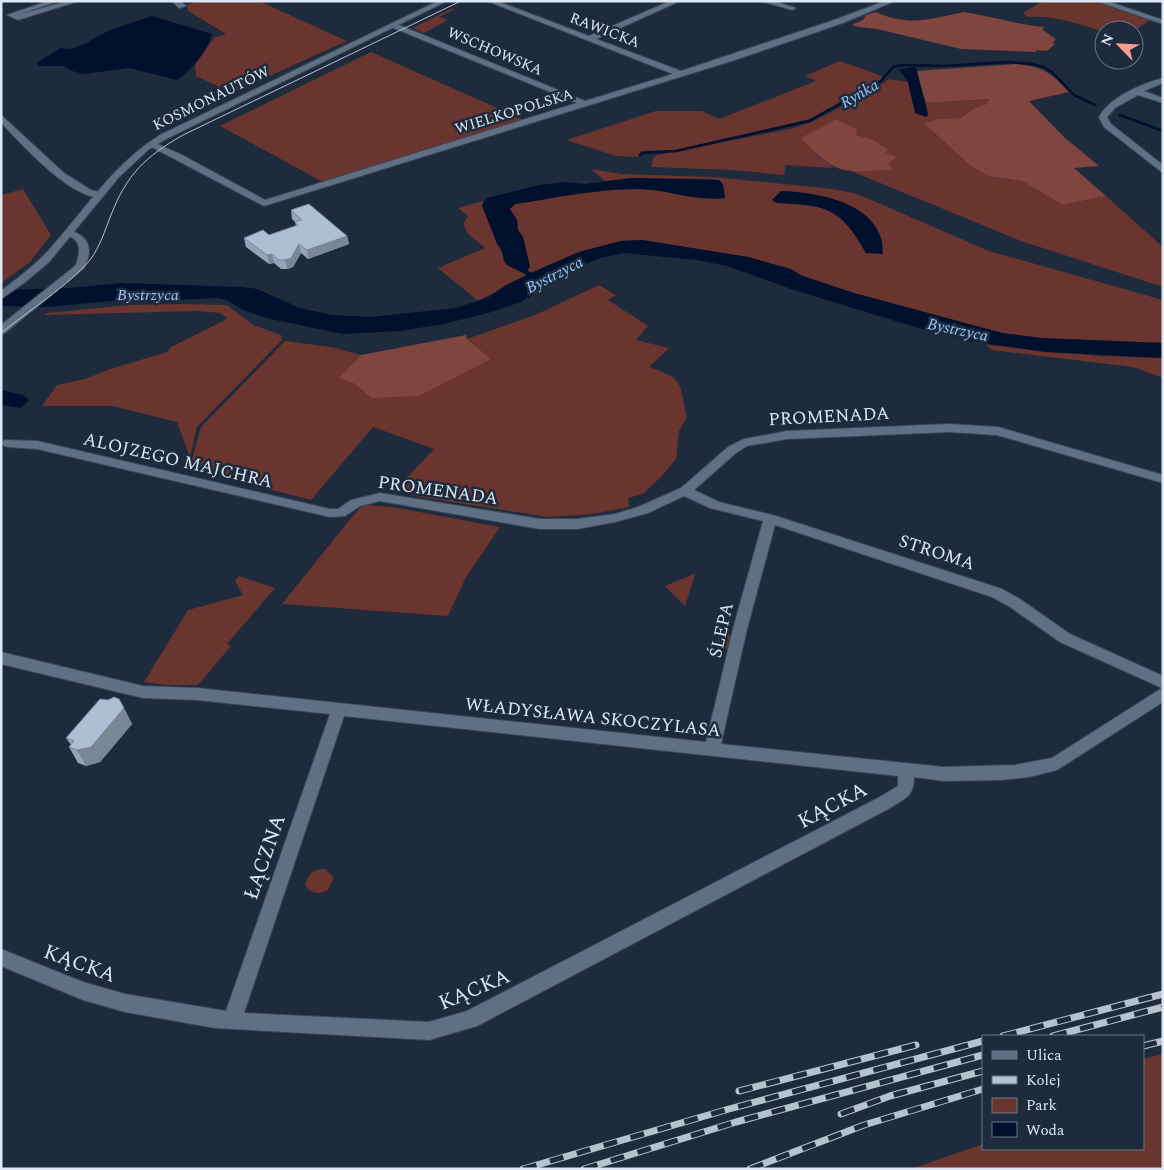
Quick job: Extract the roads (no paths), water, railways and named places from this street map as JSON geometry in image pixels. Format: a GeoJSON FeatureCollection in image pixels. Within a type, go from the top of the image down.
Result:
{"type":"FeatureCollection","features":[{"type":"Feature","properties":{"kind":"street"},"geometry":{"type":"LineString","coordinates":[[56,1],[11,15],[18,18],[76,1]]}},
{"type":"Feature","properties":{"kind":"street","name":"KOSMONAUTÓW"},"geometry":{"type":"LineString","coordinates":[[1,296],[46,260],[125,164],[150,144],[444,1]]}},
{"type":"Feature","properties":{"kind":"street","name":"RAWICKA"},"geometry":{"type":"LineString","coordinates":[[490,1],[682,74]]}},
{"type":"Feature","properties":{"kind":"street"},"geometry":{"type":"LineString","coordinates":[[589,38],[677,1]]}},
{"type":"Feature","properties":{"kind":"street"},"geometry":{"type":"LineString","coordinates":[[763,1],[792,8]]}},
{"type":"Feature","properties":{"kind":"street","name":"WIELKOPOLSKA"},"geometry":{"type":"LineString","coordinates":[[150,144],[178,156],[264,203],[682,74],[840,22],[892,1]]}},
{"type":"Feature","properties":{"kind":"street"},"geometry":{"type":"LineString","coordinates":[[1099,1],[1163,22]]}},
{"type":"Feature","properties":{"kind":"street","name":"WSCHOWSKA"},"geometry":{"type":"LineString","coordinates":[[394,26],[585,104]]}},
{"type":"Feature","properties":{"kind":"street"},"geometry":{"type":"LineString","coordinates":[[1163,80],[1110,107],[1104,112],[1104,121],[1163,170]]}},
{"type":"Feature","properties":{"kind":"street"},"geometry":{"type":"LineString","coordinates":[[1138,92],[1163,102]]}},
{"type":"Feature","properties":{"kind":"street"},"geometry":{"type":"LineString","coordinates":[[1,117],[20,140],[35,154],[85,192],[100,195]]}},
{"type":"Feature","properties":{"kind":"street"},"geometry":{"type":"LineString","coordinates":[[1,331],[75,273],[84,260],[86,251],[80,238],[68,233]]}},
{"type":"Feature","properties":{"kind":"street","name":"PROMENADA"},"geometry":{"type":"LineString","coordinates":[[340,513],[356,502],[380,498],[540,524],[577,524],[616,518],[643,510],[684,491],[732,450],[744,443],[787,435],[949,428],[998,431],[1163,479]]}},
{"type":"Feature","properties":{"kind":"street","name":"ALOJZEGO MAJCHRA"},"geometry":{"type":"LineString","coordinates":[[7,445],[37,445],[330,513],[340,513]]}},
{"type":"Feature","properties":{"kind":"street","name":"STROMA"},"geometry":{"type":"LineString","coordinates":[[684,491],[691,496],[708,502],[770,519],[997,593],[1065,638],[1163,684]]}},
{"type":"Feature","properties":{"kind":"street","name":"ŚLEPA"},"geometry":{"type":"LineString","coordinates":[[712,750],[740,629],[770,519]]}},
{"type":"Feature","properties":{"kind":"street","name":"WŁADYSŁAWA SKOCZYLASA"},"geometry":{"type":"LineString","coordinates":[[1,658],[143,692],[197,694],[906,771],[985,775],[1038,769],[1057,762],[1163,694]]}},
{"type":"Feature","properties":{"kind":"street","name":"ŁĄCZNA"},"geometry":{"type":"LineString","coordinates":[[232,1021],[339,709]]}},
{"type":"Feature","properties":{"kind":"street","name":"KĄCKA"},"geometry":{"type":"LineString","coordinates":[[1,957],[83,991],[125,1003],[232,1021],[429,1032],[470,1020],[884,803],[906,789],[906,771]]}},
{"type":"Feature","properties":{"kind":"water"},"geometry":{"type":"Polygon","coordinates":[[[152,16],[212,34],[198,60],[177,80],[129,68],[84,74],[72,71],[64,66],[40,66],[36,63],[61,48],[71,49],[110,30],[152,16]]]}},
{"type":"Feature","properties":{"kind":"water"},"geometry":{"type":"Polygon","coordinates":[[[916,67],[928,115],[926,117],[915,113],[908,82],[899,69],[916,67]]]}},
{"type":"Feature","properties":{"kind":"water","name":"Bystrzyca"},"geometry":{"type":"Polygon","coordinates":[[[632,178],[719,180],[723,184],[725,198],[714,199],[648,190],[622,189],[515,204],[510,209],[517,220],[518,230],[523,237],[530,267],[527,270],[531,273],[579,252],[621,241],[642,240],[748,257],[791,269],[802,276],[854,293],[1002,333],[1041,338],[1163,343],[1163,358],[1045,352],[977,342],[925,330],[791,289],[727,266],[697,260],[623,253],[601,258],[579,267],[521,302],[488,313],[443,324],[400,331],[343,334],[266,318],[243,310],[227,300],[218,298],[178,300],[166,298],[133,299],[46,307],[1,306],[1,290],[69,288],[122,283],[257,289],[300,308],[332,315],[370,317],[456,308],[489,297],[506,285],[527,275],[507,265],[504,261],[502,250],[497,244],[482,205],[487,198],[539,185],[565,182],[585,184],[632,178]]]}},
{"type":"Feature","properties":{"kind":"water"},"geometry":{"type":"Polygon","coordinates":[[[781,191],[824,197],[853,207],[875,225],[882,240],[883,254],[866,253],[848,226],[840,217],[831,212],[808,205],[777,203],[772,200],[781,191]]]}},
{"type":"Feature","properties":{"kind":"water"},"geometry":{"type":"Polygon","coordinates":[[[1,390],[23,395],[29,400],[21,408],[1,405],[1,390]]]}},
{"type":"Feature","properties":{"kind":"waterway","name":"Ryńka"},"geometry":{"type":"LineString","coordinates":[[640,155],[642,153],[676,151],[809,121],[881,81],[893,67],[902,65],[943,66],[1008,62],[1032,64],[1044,67],[1053,73],[1074,95],[1095,105]]}},
{"type":"Feature","properties":{"kind":"waterway","name":"Ryńka"},"geometry":{"type":"LineString","coordinates":[[1120,115],[1163,131]]}},
{"type":"Feature","properties":{"kind":"tram line"},"geometry":{"type":"LineString","coordinates":[[1,333],[59,289],[90,260],[124,188],[139,168],[158,151],[183,135],[461,1]]}},
{"type":"Feature","properties":{"kind":"railway"},"geometry":{"type":"LineString","coordinates":[[1007,1035],[1163,994]]}},
{"type":"Feature","properties":{"kind":"railway"},"geometry":{"type":"LineString","coordinates":[[1057,1035],[1163,1007]]}},
{"type":"Feature","properties":{"kind":"railway"},"geometry":{"type":"LineString","coordinates":[[523,1169],[729,1109],[982,1041]]}},
{"type":"Feature","properties":{"kind":"railway"},"geometry":{"type":"LineString","coordinates":[[1144,1046],[1163,1041]]}},
{"type":"Feature","properties":{"kind":"railway"},"geometry":{"type":"LineString","coordinates":[[739,1091],[916,1045]]}},
{"type":"Feature","properties":{"kind":"railway"},"geometry":{"type":"LineString","coordinates":[[584,1169],[736,1122],[982,1055]]}},
{"type":"Feature","properties":{"kind":"railway"},"geometry":{"type":"LineString","coordinates":[[841,1114],[890,1096],[982,1071]]}},
{"type":"Feature","properties":{"kind":"railway"},"geometry":{"type":"LineString","coordinates":[[750,1169],[864,1125],[982,1089]]}}]}
